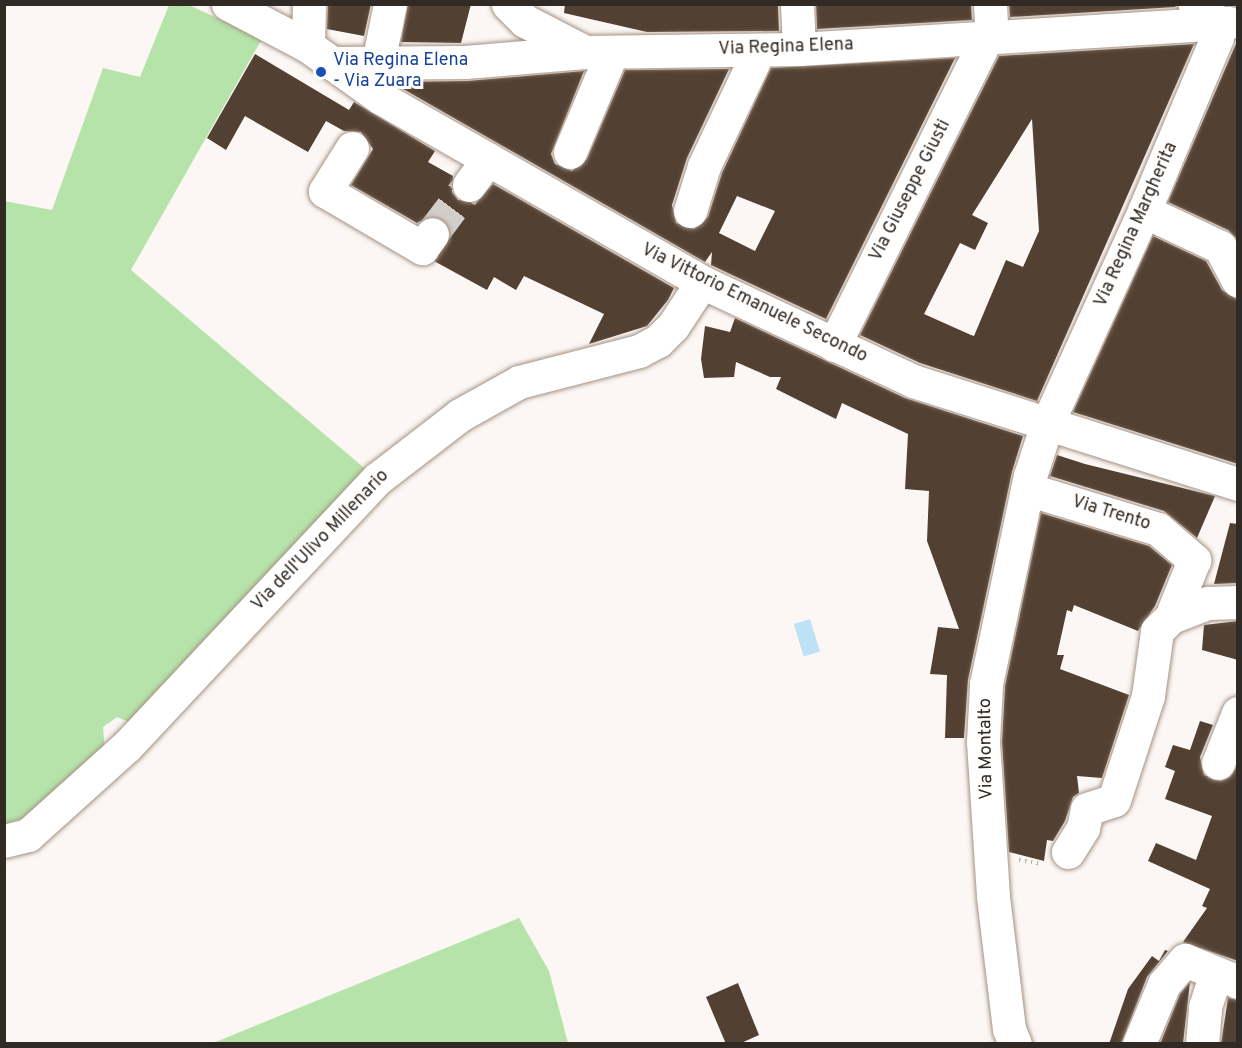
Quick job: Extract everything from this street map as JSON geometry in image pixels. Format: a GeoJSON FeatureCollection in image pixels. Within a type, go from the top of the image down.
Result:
{"type":"FeatureCollection","features":[{"type":"Feature","properties":{"kind":"street","name":"Via Vittorio Emanuele Secondo"},"geometry":{"type":"LineString","coordinates":[[228,4],[308,46],[381,98],[702,282],[834,345],[914,381],[1238,484]]}},
{"type":"Feature","properties":{"kind":"street"},"geometry":{"type":"LineString","coordinates":[[308,46],[309,4]]}},
{"type":"Feature","properties":{"kind":"street"},"geometry":{"type":"LineString","coordinates":[[378,62],[390,4]]}},
{"type":"Feature","properties":{"kind":"street"},"geometry":{"type":"LineString","coordinates":[[507,4],[525,21],[598,52],[570,152]]}},
{"type":"Feature","properties":{"kind":"street"},"geometry":{"type":"LineString","coordinates":[[797,4],[799,49]]}},
{"type":"Feature","properties":{"kind":"street"},"geometry":{"type":"LineString","coordinates":[[989,37],[990,4]]}},
{"type":"Feature","properties":{"kind":"street","name":"Via Regina Elena"},"geometry":{"type":"LineString","coordinates":[[334,63],[465,62],[598,52],[799,49],[989,37],[1217,17]]}},
{"type":"Feature","properties":{"kind":"street","name":"Via Regina Margherita"},"geometry":{"type":"LineString","coordinates":[[1047,424],[1144,210],[1217,37],[1217,17]]}},
{"type":"Feature","properties":{"kind":"street","name":"Via Giuseppe Giusti"},"geometry":{"type":"LineString","coordinates":[[834,345],[989,37]]}},
{"type":"Feature","properties":{"kind":"street"},"geometry":{"type":"LineString","coordinates":[[690,211],[704,166],[759,50]]}},
{"type":"Feature","properties":{"kind":"street"},"geometry":{"type":"LineString","coordinates":[[352,148],[325,191],[422,248],[432,234]]}},
{"type":"Feature","properties":{"kind":"street"},"geometry":{"type":"LineString","coordinates":[[469,185],[488,159]]}},
{"type":"Feature","properties":{"kind":"street"},"geometry":{"type":"LineString","coordinates":[[1144,210],[1229,243],[1238,281]]}},
{"type":"Feature","properties":{"kind":"street","name":"Via dell'Ulivo Millenario"},"geometry":{"type":"LineString","coordinates":[[4,841],[28,835],[127,746],[376,479],[460,415],[519,382],[639,351],[658,341],[673,326],[702,282]]}},
{"type":"Feature","properties":{"kind":"street","name":"Via Montalto"},"geometry":{"type":"LineString","coordinates":[[1015,1044],[1008,1029],[1001,970],[983,742],[986,684],[1027,489],[1047,424]]}},
{"type":"Feature","properties":{"kind":"street","name":"Via Trento"},"geometry":{"type":"LineString","coordinates":[[1027,489],[1158,529],[1194,560],[1171,617]]}},
{"type":"Feature","properties":{"kind":"street"},"geometry":{"type":"LineString","coordinates":[[1068,852],[1083,828],[1087,808],[1114,800],[1148,696],[1157,631],[1171,617],[1208,603],[1238,602]]}},
{"type":"Feature","properties":{"kind":"street"},"geometry":{"type":"LineString","coordinates":[[1218,763],[1238,713]]}},
{"type":"Feature","properties":{"kind":"street"},"geometry":{"type":"LineString","coordinates":[[1139,1044],[1164,984],[1185,960],[1227,978],[1205,1007],[1202,1044]]}},
{"type":"Feature","properties":{"kind":"path"},"geometry":{"type":"LineString","coordinates":[[992,854],[1046,866],[1068,852]]}},
{"type":"Feature","properties":{"kind":"green space"},"geometry":{"type":"Polygon","coordinates":[[[169,5],[189,5],[262,39],[131,270],[369,472],[133,724],[117,717],[103,727],[105,751],[30,816],[5,824],[4,201],[52,210],[103,68],[140,77],[169,5]]]}},
{"type":"Feature","properties":{"kind":"green space"},"geometry":{"type":"Polygon","coordinates":[[[519,918],[549,971],[568,1043],[213,1043],[519,918]]]}},
{"type":"Feature","properties":{"kind":"water"},"geometry":{"type":"Polygon","coordinates":[[[810,619],[820,652],[804,656],[794,624],[810,619]]]}},
{"type":"Feature","properties":{"kind":"building"},"geometry":{"type":"Polygon","coordinates":[[[328,4],[371,4],[364,36],[327,29],[328,4]]]}},
{"type":"Feature","properties":{"kind":"building"},"geometry":{"type":"Polygon","coordinates":[[[408,4],[471,4],[461,43],[401,42],[408,4]]]}},
{"type":"Feature","properties":{"kind":"building"},"geometry":{"type":"Polygon","coordinates":[[[565,4],[778,4],[779,31],[647,32],[564,13],[565,4]]]}},
{"type":"Feature","properties":{"kind":"building"},"geometry":{"type":"Polygon","coordinates":[[[816,4],[971,4],[972,20],[817,29],[816,4]]]}},
{"type":"Feature","properties":{"kind":"building"},"geometry":{"type":"Polygon","coordinates":[[[1009,4],[1173,4],[1176,7],[1010,17],[1009,4]]]}},
{"type":"Feature","properties":{"kind":"building"},"geometry":{"type":"Polygon","coordinates":[[[1238,39],[1238,240],[1228,230],[1168,202],[1238,39]]]}},
{"type":"Feature","properties":{"kind":"building"},"geometry":{"type":"Polygon","coordinates":[[[1194,44],[1037,401],[920,363],[860,335],[999,56],[1194,44]],[[1032,119],[972,215],[988,223],[975,250],[960,243],[924,314],[974,336],[1006,260],[1023,267],[1039,231],[1032,119]]]}},
{"type":"Feature","properties":{"kind":"building"},"geometry":{"type":"Polygon","coordinates":[[[255,54],[349,110],[354,102],[435,151],[428,162],[453,176],[452,192],[458,200],[477,202],[493,184],[674,288],[668,300],[647,326],[589,344],[604,314],[524,276],[516,290],[494,277],[487,290],[434,261],[451,236],[443,219],[433,215],[417,223],[351,185],[373,149],[361,132],[344,131],[326,121],[308,152],[245,116],[226,150],[207,138],[255,54]]]}},
{"type":"Feature","properties":{"kind":"building"},"geometry":{"type":"Polygon","coordinates":[[[955,58],[826,319],[711,265],[712,252],[705,262],[391,82],[467,81],[584,71],[551,154],[555,164],[572,171],[587,159],[625,70],[729,69],[687,158],[672,205],[676,223],[694,229],[708,217],[722,173],[771,68],[955,58]],[[737,196],[719,233],[755,251],[775,211],[737,196]]]}},
{"type":"Feature","properties":{"kind":"building"},"geometry":{"type":"Polygon","coordinates":[[[1153,236],[1206,261],[1222,290],[1238,300],[1238,464],[1073,412],[1153,236]]]}},
{"type":"Feature","properties":{"kind":"building"},"geometry":{"type":"Polygon","coordinates":[[[735,318],[905,398],[1023,436],[1012,472],[968,680],[964,738],[945,738],[947,675],[930,674],[938,627],[959,629],[927,541],[929,491],[905,489],[908,434],[842,403],[836,419],[776,389],[781,377],[770,377],[736,362],[734,377],[704,378],[701,359],[705,326],[730,332],[735,318]]]}},
{"type":"Feature","properties":{"kind":"building"},"geometry":{"type":"Polygon","coordinates":[[[1057,455],[1215,496],[1197,538],[1164,511],[1050,476],[1057,455]]]}},
{"type":"Feature","properties":{"kind":"building"},"geometry":{"type":"Polygon","coordinates":[[[1041,513],[1149,546],[1172,565],[1155,606],[1138,631],[1074,605],[1072,612],[1067,610],[1057,655],[1064,655],[1060,669],[1129,695],[1102,778],[1077,776],[1079,793],[1073,797],[1065,821],[1053,841],[1047,840],[1044,861],[1009,852],[1002,742],[1005,686],[1041,513]]]}},
{"type":"Feature","properties":{"kind":"building"},"geometry":{"type":"Polygon","coordinates":[[[1230,523],[1238,524],[1238,583],[1214,584],[1230,523]]]}},
{"type":"Feature","properties":{"kind":"building"},"geometry":{"type":"Polygon","coordinates":[[[1238,621],[1238,660],[1202,650],[1204,625],[1238,621]]]}},
{"type":"Feature","properties":{"kind":"building"},"geometry":{"type":"Polygon","coordinates":[[[1200,721],[1213,725],[1200,757],[1204,775],[1221,781],[1230,777],[1238,765],[1238,961],[1183,942],[1207,908],[1202,906],[1210,889],[1148,861],[1156,843],[1196,860],[1212,816],[1165,799],[1175,771],[1165,767],[1173,745],[1190,750],[1200,721]]]}},
{"type":"Feature","properties":{"kind":"building"},"geometry":{"type":"Polygon","coordinates":[[[1165,950],[1168,951],[1147,977],[1121,1044],[1109,1044],[1128,989],[1152,956],[1159,961],[1165,950]]]}},
{"type":"Feature","properties":{"kind":"building"},"geometry":{"type":"Polygon","coordinates":[[[1190,982],[1183,1044],[1160,1044],[1180,994],[1190,982]]]}},
{"type":"Feature","properties":{"kind":"building"},"geometry":{"type":"Polygon","coordinates":[[[738,983],[759,1035],[739,1044],[726,1044],[706,997],[738,983]]]}},
{"type":"Feature","properties":{"kind":"building"},"geometry":{"type":"Polygon","coordinates":[[[1228,998],[1238,1000],[1238,1044],[1221,1044],[1228,998]]]}},
{"type":"Feature","properties":{"kind":"tunnel"},"geometry":{"type":"LineString","coordinates":[[432,234],[469,185]]}},
{"type":"Feature","properties":{"kind":"place","name":"Via Regina Elena - Via Zuara"},"geometry":{"type":"Point","coordinates":[321,72]}}]}
